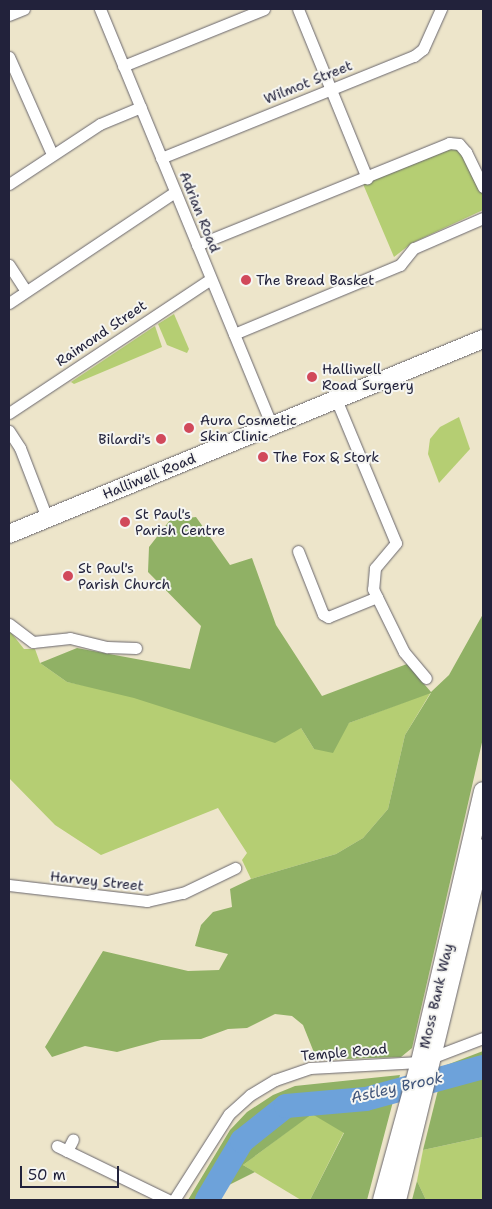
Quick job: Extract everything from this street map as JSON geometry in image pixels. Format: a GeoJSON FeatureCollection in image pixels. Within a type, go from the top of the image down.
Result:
{"type":"FeatureCollection","features":[{"type":"Feature","properties":{"kind":"main road","name":"Halliwell Road"},"geometry":{"type":"LineString","coordinates":[[9,534],[483,340]]}},
{"type":"Feature","properties":{"kind":"main road","name":"Moss Bank Way"},"geometry":{"type":"LineString","coordinates":[[397,1200],[483,791]]}},
{"type":"Feature","properties":{"kind":"main road","name":"Moss Bank Way"},"geometry":{"type":"LineString","coordinates":[[382,1200],[427,1059],[483,848]]}},
{"type":"Feature","properties":{"kind":"street"},"geometry":{"type":"LineString","coordinates":[[9,16],[24,9]]}},
{"type":"Feature","properties":{"kind":"street","name":"Adrian Road"},"geometry":{"type":"LineString","coordinates":[[100,9],[272,426]]}},
{"type":"Feature","properties":{"kind":"street"},"geometry":{"type":"LineString","coordinates":[[123,66],[264,9]]}},
{"type":"Feature","properties":{"kind":"street"},"geometry":{"type":"LineString","coordinates":[[298,9],[367,178]]}},
{"type":"Feature","properties":{"kind":"street","name":"Wilmot Street"},"geometry":{"type":"LineString","coordinates":[[161,158],[419,53],[429,39],[441,9]]}},
{"type":"Feature","properties":{"kind":"street"},"geometry":{"type":"LineString","coordinates":[[9,57],[52,154]]}},
{"type":"Feature","properties":{"kind":"street"},"geometry":{"type":"LineString","coordinates":[[9,184],[100,124],[141,107]]}},
{"type":"Feature","properties":{"kind":"street"},"geometry":{"type":"LineString","coordinates":[[197,245],[454,142],[466,152],[483,187]]}},
{"type":"Feature","properties":{"kind":"street"},"geometry":{"type":"LineString","coordinates":[[9,303],[175,192]]}},
{"type":"Feature","properties":{"kind":"street"},"geometry":{"type":"LineString","coordinates":[[234,334],[400,265],[414,248],[483,218]]}},
{"type":"Feature","properties":{"kind":"street"},"geometry":{"type":"LineString","coordinates":[[9,265],[26,291]]}},
{"type":"Feature","properties":{"kind":"street","name":"Raimond Street"},"geometry":{"type":"LineString","coordinates":[[9,413],[211,279]]}},
{"type":"Feature","properties":{"kind":"street"},"geometry":{"type":"LineString","coordinates":[[336,399],[396,543],[372,574],[377,597],[404,652],[426,678]]}},
{"type":"Feature","properties":{"kind":"street"},"geometry":{"type":"LineString","coordinates":[[9,431],[20,448],[47,518]]}},
{"type":"Feature","properties":{"kind":"street"},"geometry":{"type":"LineString","coordinates":[[298,551],[323,614],[328,617],[377,597]]}},
{"type":"Feature","properties":{"kind":"street"},"geometry":{"type":"LineString","coordinates":[[9,624],[32,642],[70,638],[107,647],[136,648]]}},
{"type":"Feature","properties":{"kind":"street","name":"Harvey Street"},"geometry":{"type":"LineString","coordinates":[[9,886],[147,902],[183,892],[235,868]]}},
{"type":"Feature","properties":{"kind":"street","name":"Temple Road"},"geometry":{"type":"LineString","coordinates":[[174,1200],[230,1114],[250,1095],[275,1080],[310,1068],[427,1059],[483,1038]]}},
{"type":"Feature","properties":{"kind":"street"},"geometry":{"type":"LineString","coordinates":[[73,1139],[62,1148],[168,1200]]}},
{"type":"Feature","properties":{"kind":"green space"},"geometry":{"type":"Polygon","coordinates":[[[456,147],[465,156],[483,194],[483,210],[412,243],[394,257],[363,184],[456,147]]]}},
{"type":"Feature","properties":{"kind":"green space"},"geometry":{"type":"Polygon","coordinates":[[[174,314],[189,349],[187,353],[167,345],[158,324],[174,314]]]}},
{"type":"Feature","properties":{"kind":"green space"},"geometry":{"type":"Polygon","coordinates":[[[155,326],[162,347],[74,384],[71,382],[155,326]]]}},
{"type":"Feature","properties":{"kind":"green space"},"geometry":{"type":"Polygon","coordinates":[[[459,417],[470,449],[439,483],[428,454],[430,439],[440,427],[459,417]]]}},
{"type":"Feature","properties":{"kind":"green space"},"geometry":{"type":"Polygon","coordinates":[[[196,517],[230,565],[252,558],[276,625],[322,696],[407,664],[431,692],[449,675],[483,614],[483,738],[412,1048],[401,1057],[317,1060],[303,1025],[292,1016],[275,1014],[247,1028],[228,1029],[201,1039],[161,1040],[117,1052],[85,1046],[52,1057],[45,1047],[103,951],[188,971],[219,970],[228,954],[195,946],[201,925],[213,912],[232,907],[230,889],[251,879],[336,854],[363,838],[388,809],[405,735],[431,693],[349,723],[333,753],[314,749],[301,728],[275,743],[134,698],[67,682],[40,663],[77,648],[190,669],[201,626],[148,572],[149,547],[170,520],[196,517]]]}},
{"type":"Feature","properties":{"kind":"green space"},"geometry":{"type":"Polygon","coordinates":[[[9,630],[24,649],[35,649],[40,663],[67,682],[301,728],[314,749],[349,723],[431,692],[405,735],[388,809],[363,838],[336,854],[251,879],[242,860],[247,853],[218,808],[101,855],[55,825],[9,778],[9,630]]]}},
{"type":"Feature","properties":{"kind":"green space"},"geometry":{"type":"Polygon","coordinates":[[[483,1051],[483,1137],[423,1150],[444,1066],[483,1051]]]}},
{"type":"Feature","properties":{"kind":"green space"},"geometry":{"type":"Polygon","coordinates":[[[400,1075],[367,1200],[310,1200],[344,1133],[312,1114],[243,1165],[255,1172],[219,1190],[213,1200],[188,1200],[230,1130],[247,1112],[273,1095],[295,1086],[400,1075]]]}},
{"type":"Feature","properties":{"kind":"green space"},"geometry":{"type":"Polygon","coordinates":[[[312,1113],[344,1132],[310,1200],[301,1200],[243,1165],[312,1113]]]}},
{"type":"Feature","properties":{"kind":"green space"},"geometry":{"type":"Polygon","coordinates":[[[483,1137],[483,1200],[426,1200],[417,1181],[423,1150],[483,1137]]]}},
{"type":"Feature","properties":{"kind":"green space"},"geometry":{"type":"Polygon","coordinates":[[[417,1181],[426,1200],[412,1200],[417,1181]]]}},
{"type":"Feature","properties":{"kind":"waterway","name":"Astley Brook"},"geometry":{"type":"LineString","coordinates":[[207,1200],[242,1141],[286,1106],[366,1099],[483,1067]]}},
{"type":"Feature","properties":{"kind":"place","name":"The Bread Basket"},"geometry":{"type":"Point","coordinates":[246,280]}},
{"type":"Feature","properties":{"kind":"place","name":"Halliwell Road Surgery"},"geometry":{"type":"Point","coordinates":[312,377]}},
{"type":"Feature","properties":{"kind":"place","name":"Aura Cosmetic Skin Clinic"},"geometry":{"type":"Point","coordinates":[189,428]}},
{"type":"Feature","properties":{"kind":"place","name":"Bilardi's"},"geometry":{"type":"Point","coordinates":[161,439]}},
{"type":"Feature","properties":{"kind":"place","name":"The Fox & Stork"},"geometry":{"type":"Point","coordinates":[263,457]}},
{"type":"Feature","properties":{"kind":"place","name":"St Paul's Parish Centre"},"geometry":{"type":"Point","coordinates":[125,522]}},
{"type":"Feature","properties":{"kind":"place","name":"St Paul's Parish Church"},"geometry":{"type":"Point","coordinates":[68,576]}}]}
